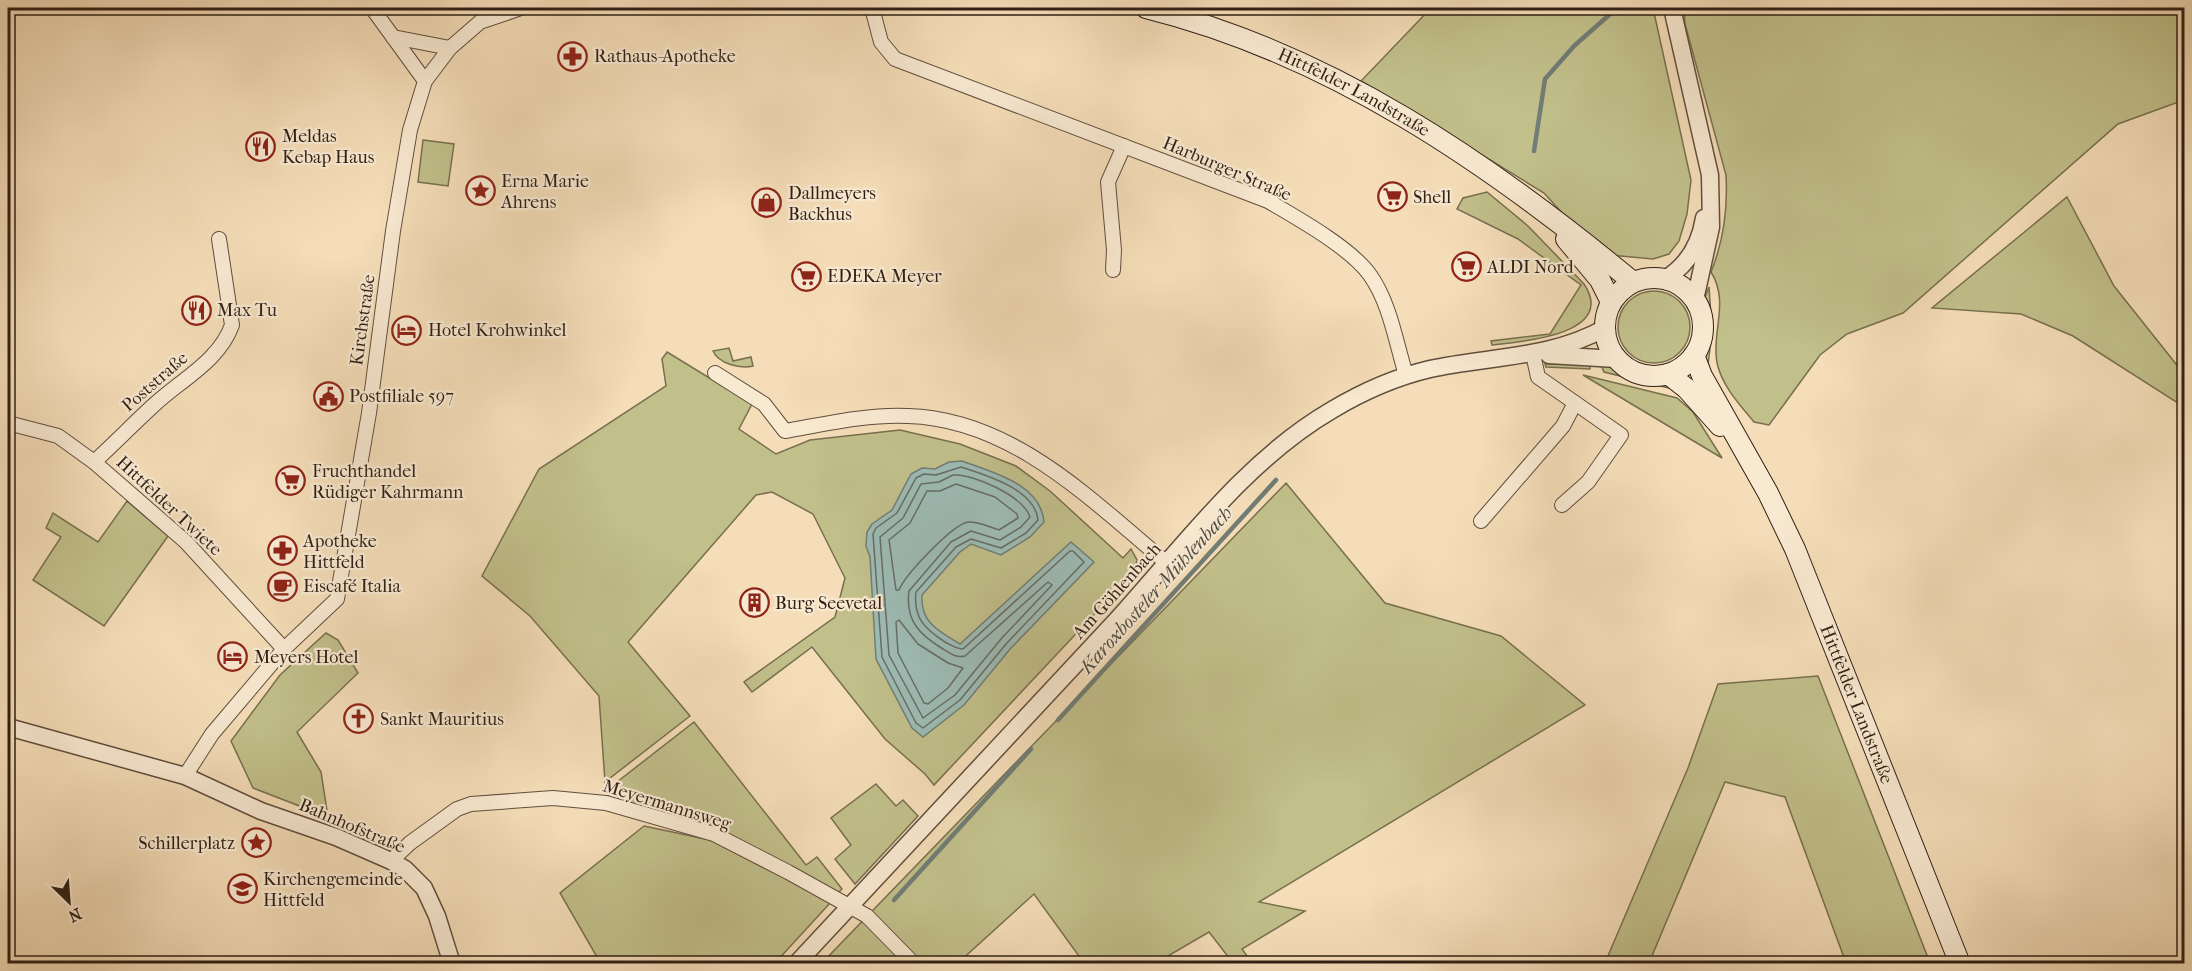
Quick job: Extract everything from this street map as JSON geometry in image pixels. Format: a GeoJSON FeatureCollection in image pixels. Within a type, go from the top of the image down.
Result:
{"type":"FeatureCollection","features":[{"type":"Feature","properties":{"kind":"main road","name":"Hittfelder Landstraße"},"geometry":{"type":"LineString","coordinates":[[1146,8],[1178,15],[1257,44],[1363,94],[1455,147],[1544,211],[1633,282]]}},
{"type":"Feature","properties":{"kind":"main road","name":"Hittfelder Landstraße"},"geometry":{"type":"LineString","coordinates":[[1544,211],[1600,280],[1611,302]]}},
{"type":"Feature","properties":{"kind":"main road"},"geometry":{"type":"LineString","coordinates":[[1655,278],[1665,279],[1687,291],[1695,300],[1701,314],[1703,328],[1701,342],[1694,355],[1683,367],[1668,374],[1654,376],[1640,374],[1627,369],[1610,350],[1605,328],[1611,302],[1633,282],[1655,278]]}},
{"type":"Feature","properties":{"kind":"main road","name":"Hittfelder Landstraße"},"geometry":{"type":"LineString","coordinates":[[1694,355],[1702,376],[1768,494],[1808,579],[1960,963]]}},
{"type":"Feature","properties":{"kind":"main road","name":"Hittfelder Landstraße"},"geometry":{"type":"LineString","coordinates":[[1668,374],[1686,388],[1742,451]]}},
{"type":"Feature","properties":{"kind":"street"},"geometry":{"type":"LineString","coordinates":[[372,8],[425,81]]}},
{"type":"Feature","properties":{"kind":"street","name":"Kirchstraße"},"geometry":{"type":"LineString","coordinates":[[185,776],[212,734],[284,649],[337,599],[363,448],[410,130],[425,81],[450,48],[480,22],[521,8]]}},
{"type":"Feature","properties":{"kind":"street","name":"Harburger Straße"},"geometry":{"type":"LineString","coordinates":[[872,8],[881,42],[895,59],[1268,201],[1304,223],[1344,252],[1370,275],[1385,306],[1406,375]]}},
{"type":"Feature","properties":{"kind":"street"},"geometry":{"type":"LineString","coordinates":[[1672,8],[1710,175],[1711,227],[1695,300]]}},
{"type":"Feature","properties":{"kind":"street"},"geometry":{"type":"LineString","coordinates":[[393,37],[450,48]]}},
{"type":"Feature","properties":{"kind":"street"},"geometry":{"type":"LineString","coordinates":[[1113,270],[1114,249],[1108,182],[1124,146]]}},
{"type":"Feature","properties":{"kind":"street"},"geometry":{"type":"LineString","coordinates":[[1665,279],[1678,271],[1693,253],[1703,224],[1710,175]]}},
{"type":"Feature","properties":{"kind":"street","name":"Poststraße"},"geometry":{"type":"LineString","coordinates":[[94,462],[156,403],[217,351],[228,338],[232,326],[219,239]]}},
{"type":"Feature","properties":{"kind":"street","name":"Am Göhlenbach"},"geometry":{"type":"LineString","coordinates":[[796,963],[938,814],[1234,490],[1293,436],[1346,401],[1406,375],[1455,364],[1533,354],[1564,347],[1605,328]]}},
{"type":"Feature","properties":{"kind":"street"},"geometry":{"type":"LineString","coordinates":[[1533,354],[1538,377],[1621,435],[1588,482],[1562,505]]}},
{"type":"Feature","properties":{"kind":"street","name":"Am Göhlenbach"},"geometry":{"type":"LineString","coordinates":[[1533,354],[1616,359]]}},
{"type":"Feature","properties":{"kind":"street"},"geometry":{"type":"LineString","coordinates":[[716,373],[764,405],[785,430],[905,416],[950,421],[982,432],[1054,470],[1168,564]]}},
{"type":"Feature","properties":{"kind":"street"},"geometry":{"type":"LineString","coordinates":[[1481,521],[1563,426],[1575,403]]}},
{"type":"Feature","properties":{"kind":"street","name":"Hittfelder Twiete"},"geometry":{"type":"LineString","coordinates":[[8,423],[58,436],[94,462],[186,542],[284,649]]}},
{"type":"Feature","properties":{"kind":"street","name":"Bahnhofstraße"},"geometry":{"type":"LineString","coordinates":[[8,727],[185,776],[261,811],[336,837],[391,861],[405,869],[424,888],[434,907],[452,963]]}},
{"type":"Feature","properties":{"kind":"street","name":"Meyermannsweg"},"geometry":{"type":"LineString","coordinates":[[391,861],[410,843],[457,809],[471,804],[544,799],[588,800],[624,807],[714,834],[849,906],[867,916],[914,963]]}},
{"type":"Feature","properties":{"kind":"shaded area"},"geometry":{"type":"Polygon","coordinates":[[[1431,8],[1653,8],[1691,180],[1687,214],[1679,241],[1669,254],[1653,259],[1610,255],[1573,225],[1544,193],[1361,81],[1431,8]]]}},
{"type":"Feature","properties":{"kind":"shaded area"},"geometry":{"type":"Polygon","coordinates":[[[1684,8],[2184,8],[2184,100],[2118,124],[1903,313],[1847,334],[1820,355],[1769,425],[1754,422],[1737,402],[1727,387],[1717,363],[1716,340],[1720,306],[1716,283],[1711,272],[1724,225],[1726,175],[1685,24],[1684,8]]]}},
{"type":"Feature","properties":{"kind":"shaded area"},"geometry":{"type":"Polygon","coordinates":[[[423,140],[454,144],[448,186],[418,182],[423,140]]]}},
{"type":"Feature","properties":{"kind":"shaded area"},"geometry":{"type":"Polygon","coordinates":[[[1487,192],[1528,226],[1584,284],[1591,301],[1588,315],[1577,325],[1542,338],[1492,345],[1491,341],[1550,334],[1581,285],[1518,239],[1457,209],[1463,198],[1487,192]]]}},
{"type":"Feature","properties":{"kind":"shaded area"},"geometry":{"type":"Polygon","coordinates":[[[2067,197],[2114,286],[2184,374],[2184,407],[2073,336],[2021,314],[1932,308],[2067,197]]]}},
{"type":"Feature","properties":{"kind":"shaded area"},"geometry":{"type":"Polygon","coordinates":[[[1709,287],[1712,331],[1708,365],[1704,360],[1709,335],[1705,297],[1709,287]]]}},
{"type":"Feature","properties":{"kind":"shaded area"},"geometry":{"type":"Polygon","coordinates":[[[1654,291],[1674,297],[1684,307],[1690,327],[1684,347],[1674,357],[1654,363],[1634,357],[1624,347],[1618,327],[1624,307],[1634,297],[1654,291]]]}},
{"type":"Feature","properties":{"kind":"shaded area"},"geometry":{"type":"Polygon","coordinates":[[[729,348],[733,361],[751,357],[753,366],[742,367],[730,364],[716,356],[713,351],[729,348]]]}},
{"type":"Feature","properties":{"kind":"shaded area"},"geometry":{"type":"Polygon","coordinates":[[[667,352],[752,404],[739,429],[776,454],[810,440],[900,430],[960,444],[1016,466],[1050,491],[1123,558],[1131,549],[1137,560],[1135,571],[934,785],[925,774],[885,739],[812,647],[752,692],[744,682],[835,617],[845,578],[813,514],[772,492],[756,495],[628,642],[690,716],[605,782],[599,696],[530,616],[482,576],[539,469],[666,386],[662,359],[667,352]]]}},
{"type":"Feature","properties":{"kind":"shaded area"},"geometry":{"type":"Polygon","coordinates":[[[1545,364],[1590,364],[1590,369],[1546,367],[1545,364]]]}},
{"type":"Feature","properties":{"kind":"shaded area"},"geometry":{"type":"Polygon","coordinates":[[[1601,365],[1613,366],[1635,378],[1669,383],[1673,389],[1604,372],[1601,365]]]}},
{"type":"Feature","properties":{"kind":"shaded area"},"geometry":{"type":"Polygon","coordinates":[[[1583,375],[1677,398],[1693,412],[1722,458],[1583,375]]]}},
{"type":"Feature","properties":{"kind":"shaded area"},"geometry":{"type":"Polygon","coordinates":[[[1286,483],[1385,603],[1501,636],[1585,705],[1259,902],[1305,911],[1242,949],[1252,963],[1233,963],[1209,932],[1156,963],[1084,963],[1034,894],[958,963],[878,963],[868,957],[861,963],[821,964],[1286,483]]]}},
{"type":"Feature","properties":{"kind":"shaded area"},"geometry":{"type":"Polygon","coordinates":[[[127,501],[168,536],[104,626],[33,580],[61,537],[46,528],[53,513],[98,542],[127,501]]]}},
{"type":"Feature","properties":{"kind":"shaded area"},"geometry":{"type":"Polygon","coordinates":[[[326,633],[338,640],[358,673],[297,732],[321,772],[328,817],[253,788],[231,741],[280,675],[326,633]]]}},
{"type":"Feature","properties":{"kind":"shaded area"},"geometry":{"type":"Polygon","coordinates":[[[1818,676],[1930,963],[1846,963],[1785,797],[1725,782],[1649,963],[1605,963],[1688,768],[1718,684],[1818,676]]]}},
{"type":"Feature","properties":{"kind":"shaded area"},"geometry":{"type":"Polygon","coordinates":[[[694,722],[806,865],[817,857],[842,889],[836,895],[712,830],[608,796],[617,782],[694,722]]]}},
{"type":"Feature","properties":{"kind":"shaded area"},"geometry":{"type":"Polygon","coordinates":[[[876,784],[896,806],[903,800],[918,816],[855,884],[835,859],[851,845],[831,818],[876,784]]]}},
{"type":"Feature","properties":{"kind":"shaded area"},"geometry":{"type":"Polygon","coordinates":[[[644,826],[710,840],[831,902],[775,963],[601,964],[560,893],[644,826]]]}},
{"type":"Feature","properties":{"kind":"water"},"geometry":{"type":"Polygon","coordinates":[[[962,461],[1000,475],[1025,489],[1041,509],[1044,522],[1030,537],[1001,555],[971,544],[960,552],[922,595],[922,604],[927,619],[938,630],[960,644],[1071,542],[1094,562],[1011,648],[964,705],[923,737],[912,728],[876,659],[870,557],[866,546],[867,532],[872,524],[892,510],[911,474],[922,468],[935,469],[949,462],[962,461]]]}},
{"type":"Feature","properties":{"kind":"waterway","name":"Karoxbosteler Mühlenbach"},"geometry":{"type":"LineString","coordinates":[[1534,151],[1545,79],[1574,46],[1617,8]]}},
{"type":"Feature","properties":{"kind":"waterway","name":"Karoxbosteler Mühlenbach"},"geometry":{"type":"LineString","coordinates":[[1058,720],[1276,480]]}},
{"type":"Feature","properties":{"kind":"waterway","name":"Karoxbosteler Mühlenbach"},"geometry":{"type":"LineString","coordinates":[[894,900],[1031,749]]}},
{"type":"Feature","properties":{"kind":"place","name":"Rathaus-Apotheke"},"geometry":{"type":"Point","coordinates":[573,56]}},
{"type":"Feature","properties":{"kind":"place","name":"Meldas Kebap Haus"},"geometry":{"type":"Point","coordinates":[261,146]}},
{"type":"Feature","properties":{"kind":"place","name":"Erna Marie Ahrens"},"geometry":{"type":"Point","coordinates":[480,191]}},
{"type":"Feature","properties":{"kind":"place","name":"Shell"},"geometry":{"type":"Point","coordinates":[1392,197]}},
{"type":"Feature","properties":{"kind":"place","name":"Dallmeyers Backhus"},"geometry":{"type":"Point","coordinates":[767,203]}},
{"type":"Feature","properties":{"kind":"place","name":"ALDI Nord"},"geometry":{"type":"Point","coordinates":[1466,267]}},
{"type":"Feature","properties":{"kind":"place","name":"EDEKA Meyer"},"geometry":{"type":"Point","coordinates":[806,276]}},
{"type":"Feature","properties":{"kind":"place","name":"Max Tu"},"geometry":{"type":"Point","coordinates":[196,310]}},
{"type":"Feature","properties":{"kind":"place","name":"Hotel Krohwinkel"},"geometry":{"type":"Point","coordinates":[407,330]}},
{"type":"Feature","properties":{"kind":"place","name":"Postfiliale 597"},"geometry":{"type":"Point","coordinates":[328,396]}},
{"type":"Feature","properties":{"kind":"place","name":"Fruchthandel Rüdiger Kahrmann"},"geometry":{"type":"Point","coordinates":[291,481]}},
{"type":"Feature","properties":{"kind":"place","name":"Apotheke Hittfeld"},"geometry":{"type":"Point","coordinates":[282,551]}},
{"type":"Feature","properties":{"kind":"place","name":"Eiscafé Italia"},"geometry":{"type":"Point","coordinates":[282,586]}},
{"type":"Feature","properties":{"kind":"place","name":"Burg Seevetal"},"geometry":{"type":"Point","coordinates":[754,603]}},
{"type":"Feature","properties":{"kind":"place","name":"Meyers Hotel"},"geometry":{"type":"Point","coordinates":[233,657]}},
{"type":"Feature","properties":{"kind":"place","name":"Sankt Mauritius"},"geometry":{"type":"Point","coordinates":[359,719]}},
{"type":"Feature","properties":{"kind":"place","name":"Schillerplatz"},"geometry":{"type":"Point","coordinates":[256,843]}},
{"type":"Feature","properties":{"kind":"place","name":"Kirchengemeinde Hittfeld"},"geometry":{"type":"Point","coordinates":[242,889]}}]}
